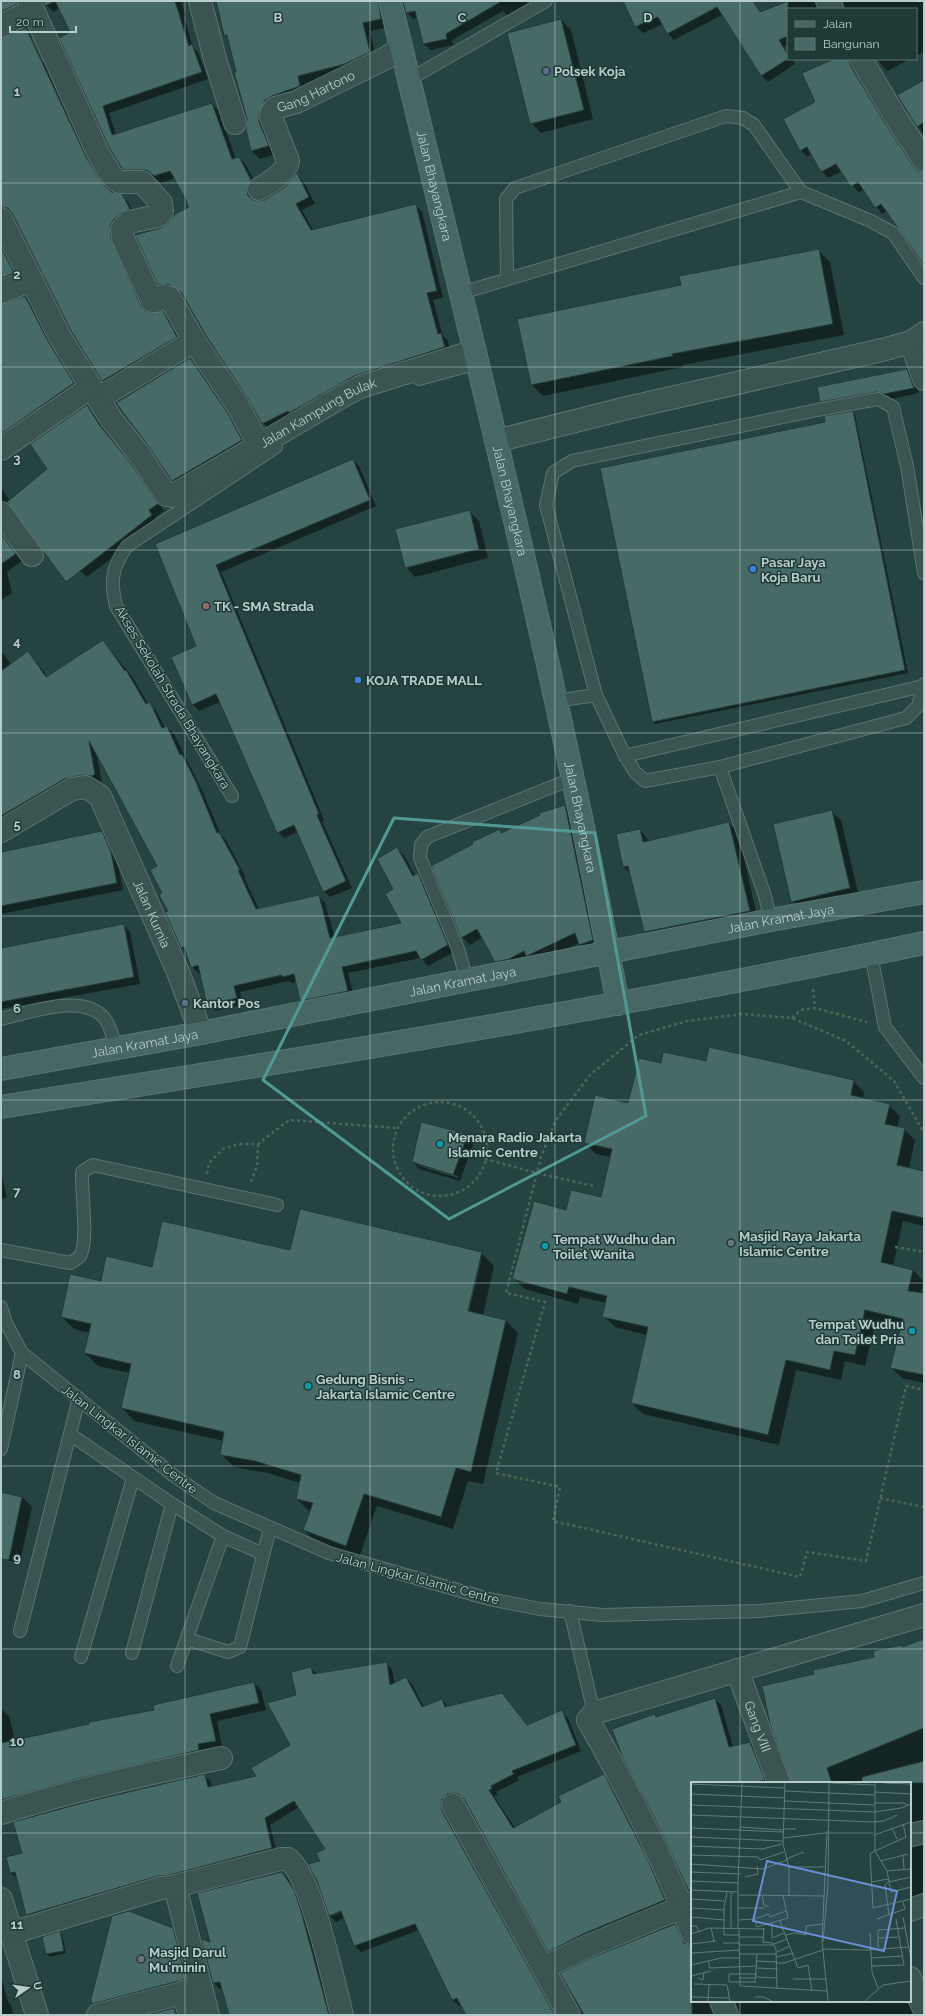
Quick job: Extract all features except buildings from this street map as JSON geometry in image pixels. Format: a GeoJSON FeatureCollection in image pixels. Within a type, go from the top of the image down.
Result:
{"type":"FeatureCollection","features":[{"type":"Feature","properties":{"kind":"street"},"geometry":{"type":"LineString","coordinates":[[200,1],[215,59],[235,122]]}},
{"type":"Feature","properties":{"kind":"street","name":"Jalan Bhayangkara"},"geometry":{"type":"LineString","coordinates":[[390,1],[477,357],[555,701],[574,778],[618,1004]]}},
{"type":"Feature","properties":{"kind":"street"},"geometry":{"type":"LineString","coordinates":[[1,26],[31,6],[98,153],[112,175],[119,182],[142,182],[161,203],[162,210],[158,216],[130,222],[122,229],[123,238],[152,301],[156,301],[164,296],[170,298],[194,341],[238,406],[259,445]]}},
{"type":"Feature","properties":{"kind":"street","name":"Gang Hartono"},"geometry":{"type":"LineString","coordinates":[[259,189],[275,178],[287,166],[288,162],[271,117],[275,108],[296,102],[386,58],[401,48]]}},
{"type":"Feature","properties":{"kind":"street"},"geometry":{"type":"LineString","coordinates":[[862,60],[896,118],[924,160]]}},
{"type":"Feature","properties":{"kind":"street"},"geometry":{"type":"LineString","coordinates":[[1,219],[60,337],[95,392]]}},
{"type":"Feature","properties":{"kind":"street"},"geometry":{"type":"LineString","coordinates":[[1,292],[32,280]]}},
{"type":"Feature","properties":{"kind":"street"},"geometry":{"type":"LineString","coordinates":[[496,441],[627,408],[882,350],[918,338],[924,379]]}},
{"type":"Feature","properties":{"kind":"street"},"geometry":{"type":"LineString","coordinates":[[1,449],[95,392],[194,341]]}},
{"type":"Feature","properties":{"kind":"street","name":"Jalan Kampung Bulak"},"geometry":{"type":"LineString","coordinates":[[95,392],[111,419],[139,454],[166,496],[172,496],[301,419],[360,387],[477,357]]}},
{"type":"Feature","properties":{"kind":"street"},"geometry":{"type":"LineString","coordinates":[[1,513],[32,555]]}},
{"type":"Feature","properties":{"kind":"street","name":"Jalan Kurnia"},"geometry":{"type":"LineString","coordinates":[[1,831],[72,789],[86,787],[100,796],[178,972],[201,1033]]}},
{"type":"Feature","properties":{"kind":"street","name":"Jalan Kramat Jaya"},"geometry":{"type":"LineString","coordinates":[[1,1068],[201,1033],[608,954],[771,920],[924,892]]}},
{"type":"Feature","properties":{"kind":"street"},"geometry":{"type":"LineString","coordinates":[[1,1107],[201,1075],[618,1004],[794,971],[924,943]]}},
{"type":"Feature","properties":{"kind":"street"},"geometry":{"type":"LineString","coordinates":[[691,1927],[687,1904],[621,1778],[588,1720],[594,1713],[924,1615]]}},
{"type":"Feature","properties":{"kind":"street","name":"Gang VIII"},"geometry":{"type":"LineString","coordinates":[[737,1670],[779,1782]]}},
{"type":"Feature","properties":{"kind":"street"},"geometry":{"type":"LineString","coordinates":[[1,1813],[47,1798],[102,1784],[221,1758]]}},
{"type":"Feature","properties":{"kind":"street"},"geometry":{"type":"LineString","coordinates":[[453,1805],[569,2015]]}},
{"type":"Feature","properties":{"kind":"street"},"geometry":{"type":"LineString","coordinates":[[911,1835],[924,1832]]}},
{"type":"Feature","properties":{"kind":"street"},"geometry":{"type":"LineString","coordinates":[[11,1933],[160,1888],[172,1887],[286,1859],[292,1862],[296,1867],[310,1898],[342,2015]]}},
{"type":"Feature","properties":{"kind":"street"},"geometry":{"type":"LineString","coordinates":[[172,1887],[177,1894],[192,1990],[190,2015]]}},
{"type":"Feature","properties":{"kind":"street"},"geometry":{"type":"LineString","coordinates":[[1,1899],[37,2015]]}},
{"type":"Feature","properties":{"kind":"street"},"geometry":{"type":"LineString","coordinates":[[543,1968],[588,1946],[658,1918],[687,1904]]}},
{"type":"Feature","properties":{"kind":"street"},"geometry":{"type":"LineString","coordinates":[[911,1910],[924,1905]]}},
{"type":"Feature","properties":{"kind":"street"},"geometry":{"type":"LineString","coordinates":[[911,1980],[924,2009]]}},
{"type":"Feature","properties":{"kind":"street"},"geometry":{"type":"LineString","coordinates":[[98,2015],[192,1990]]}},
{"type":"Feature","properties":{"kind":"street"},"geometry":{"type":"LineString","coordinates":[[192,1990],[208,2015]]}},
{"type":"Feature","properties":{"kind":"street"},"geometry":{"type":"LineString","coordinates":[[720,2002],[727,2015]]}},
{"type":"Feature","properties":{"kind":"lane"},"geometry":{"type":"LineString","coordinates":[[410,79],[546,1]]}},
{"type":"Feature","properties":{"kind":"lane"},"geometry":{"type":"LineString","coordinates":[[507,279],[506,199],[515,188],[726,116],[743,118],[754,125],[801,192],[871,221],[893,233],[924,278]]}},
{"type":"Feature","properties":{"kind":"lane"},"geometry":{"type":"LineString","coordinates":[[461,293],[801,192]]}},
{"type":"Feature","properties":{"kind":"lane","name":"Akses Sekolah Strada Bhayangkara"},"geometry":{"type":"LineString","coordinates":[[232,796],[116,606],[113,591],[113,576],[117,560],[127,546],[333,409],[382,388],[477,357]]}},
{"type":"Feature","properties":{"kind":"lane"},"geometry":{"type":"LineString","coordinates":[[625,756],[923,685],[918,706],[906,718],[720,767],[645,781],[635,772],[625,756],[596,695],[546,505],[553,473],[572,461],[817,410],[878,399],[893,407],[907,466],[924,572]]}},
{"type":"Feature","properties":{"kind":"lane"},"geometry":{"type":"LineString","coordinates":[[555,701],[596,695]]}},
{"type":"Feature","properties":{"kind":"lane"},"geometry":{"type":"LineString","coordinates":[[720,767],[765,896],[771,920]]}},
{"type":"Feature","properties":{"kind":"lane"},"geometry":{"type":"LineString","coordinates":[[468,981],[458,949],[420,858],[421,845],[427,837],[574,778]]}},
{"type":"Feature","properties":{"kind":"lane"},"geometry":{"type":"LineString","coordinates":[[871,954],[885,1026],[924,1078]]}},
{"type":"Feature","properties":{"kind":"lane"},"geometry":{"type":"LineString","coordinates":[[1,1020],[56,1006],[73,1005],[87,1008],[97,1012],[108,1023],[116,1048]]}},
{"type":"Feature","properties":{"kind":"lane"},"geometry":{"type":"LineString","coordinates":[[1,1250],[70,1263],[80,1256],[85,1241],[81,1188],[82,1172],[93,1165],[277,1204]]}},
{"type":"Feature","properties":{"kind":"lane","name":"Jalan Lingkar Islamic Centre"},"geometry":{"type":"LineString","coordinates":[[1,1307],[6,1323],[22,1353],[173,1475],[214,1503],[329,1553],[481,1597],[540,1608],[602,1614],[760,1611],[862,1601],[924,1583]]}},
{"type":"Feature","properties":{"kind":"lane"},"geometry":{"type":"LineString","coordinates":[[1,1449],[22,1353]]}},
{"type":"Feature","properties":{"kind":"lane"},"geometry":{"type":"LineString","coordinates":[[20,1631],[71,1435],[79,1398]]}},
{"type":"Feature","properties":{"kind":"lane"},"geometry":{"type":"LineString","coordinates":[[71,1435],[172,1504],[223,1536],[263,1554]]}},
{"type":"Feature","properties":{"kind":"lane"},"geometry":{"type":"LineString","coordinates":[[81,1657],[133,1478]]}},
{"type":"Feature","properties":{"kind":"lane"},"geometry":{"type":"LineString","coordinates":[[132,1653],[172,1504]]}},
{"type":"Feature","properties":{"kind":"lane"},"geometry":{"type":"LineString","coordinates":[[187,1638],[228,1652],[240,1647],[270,1528]]}},
{"type":"Feature","properties":{"kind":"lane"},"geometry":{"type":"LineString","coordinates":[[177,1666],[223,1536]]}},
{"type":"Feature","properties":{"kind":"lane"},"geometry":{"type":"LineString","coordinates":[[570,1611],[594,1713]]}},
{"type":"Feature","properties":{"kind":"path"},"geometry":{"type":"LineString","coordinates":[[792,1018],[801,1010],[815,1008],[885,1026]]}},
{"type":"Feature","properties":{"kind":"path"},"geometry":{"type":"LineString","coordinates":[[924,1133],[894,1080],[846,1041],[792,1018],[742,1014],[687,1021],[638,1035],[590,1075],[556,1120],[541,1158],[506,1293],[545,1302],[496,1473],[560,1487],[553,1520],[800,1577],[808,1552],[866,1562],[906,1386],[924,1390]]}},
{"type":"Feature","properties":{"kind":"path"},"geometry":{"type":"LineString","coordinates":[[439,1102],[451,1103],[462,1108],[472,1115],[479,1124],[484,1135],[486,1147],[485,1159],[479,1174],[467,1187],[447,1195],[425,1193],[413,1187],[404,1179],[397,1167],[393,1155],[396,1128],[414,1109],[426,1104],[439,1102]]}},
{"type":"Feature","properties":{"kind":"path"},"geometry":{"type":"LineString","coordinates":[[204,1189],[209,1163],[223,1149],[239,1144],[258,1144],[289,1120],[396,1128]]}},
{"type":"Feature","properties":{"kind":"path"},"geometry":{"type":"LineString","coordinates":[[236,1196],[252,1181],[257,1166],[258,1144]]}},
{"type":"Feature","properties":{"kind":"path"},"geometry":{"type":"LineString","coordinates":[[485,1159],[593,1186]]}},
{"type":"Feature","properties":{"kind":"path"},"geometry":{"type":"LineString","coordinates":[[895,1247],[924,1252]]}},
{"type":"Feature","properties":{"kind":"path"},"geometry":{"type":"LineString","coordinates":[[880,1498],[924,1507]]}},
{"type":"Feature","properties":{"kind":"highlighted area"},"geometry":{"type":"Polygon","coordinates":[[[394,818],[595,833],[646,1116],[449,1219],[263,1080],[394,818]]]}},
{"type":"Feature","properties":{"kind":"place","name":"Polsek Koja"},"geometry":{"type":"Point","coordinates":[546,71]}},
{"type":"Feature","properties":{"kind":"place","name":"Pasar Jaya Koja Baru"},"geometry":{"type":"Point","coordinates":[753,569]}},
{"type":"Feature","properties":{"kind":"place","name":"TK - SMA Strada"},"geometry":{"type":"Point","coordinates":[206,606]}},
{"type":"Feature","properties":{"kind":"place","name":"KOJA TRADE MALL"},"geometry":{"type":"Point","coordinates":[358,680]}},
{"type":"Feature","properties":{"kind":"place","name":"Kantor Pos"},"geometry":{"type":"Point","coordinates":[185,1003]}},
{"type":"Feature","properties":{"kind":"place","name":"Menara Radio Jakarta Islamic Centre"},"geometry":{"type":"Point","coordinates":[440,1144]}},
{"type":"Feature","properties":{"kind":"place","name":"Masjid Raya Jakarta Islamic Centre"},"geometry":{"type":"Point","coordinates":[731,1243]}},
{"type":"Feature","properties":{"kind":"place","name":"Tempat Wudhu dan Toilet Wanita"},"geometry":{"type":"Point","coordinates":[545,1246]}},
{"type":"Feature","properties":{"kind":"place","name":"Tempat Wudhu dan Toilet Pria"},"geometry":{"type":"Point","coordinates":[912,1331]}},
{"type":"Feature","properties":{"kind":"place","name":"Gedung Bisnis - Jakarta Islamic Centre"},"geometry":{"type":"Point","coordinates":[308,1386]}},
{"type":"Feature","properties":{"kind":"place","name":"Masjid Darul Mu'minin"},"geometry":{"type":"Point","coordinates":[141,1959]}}]}
